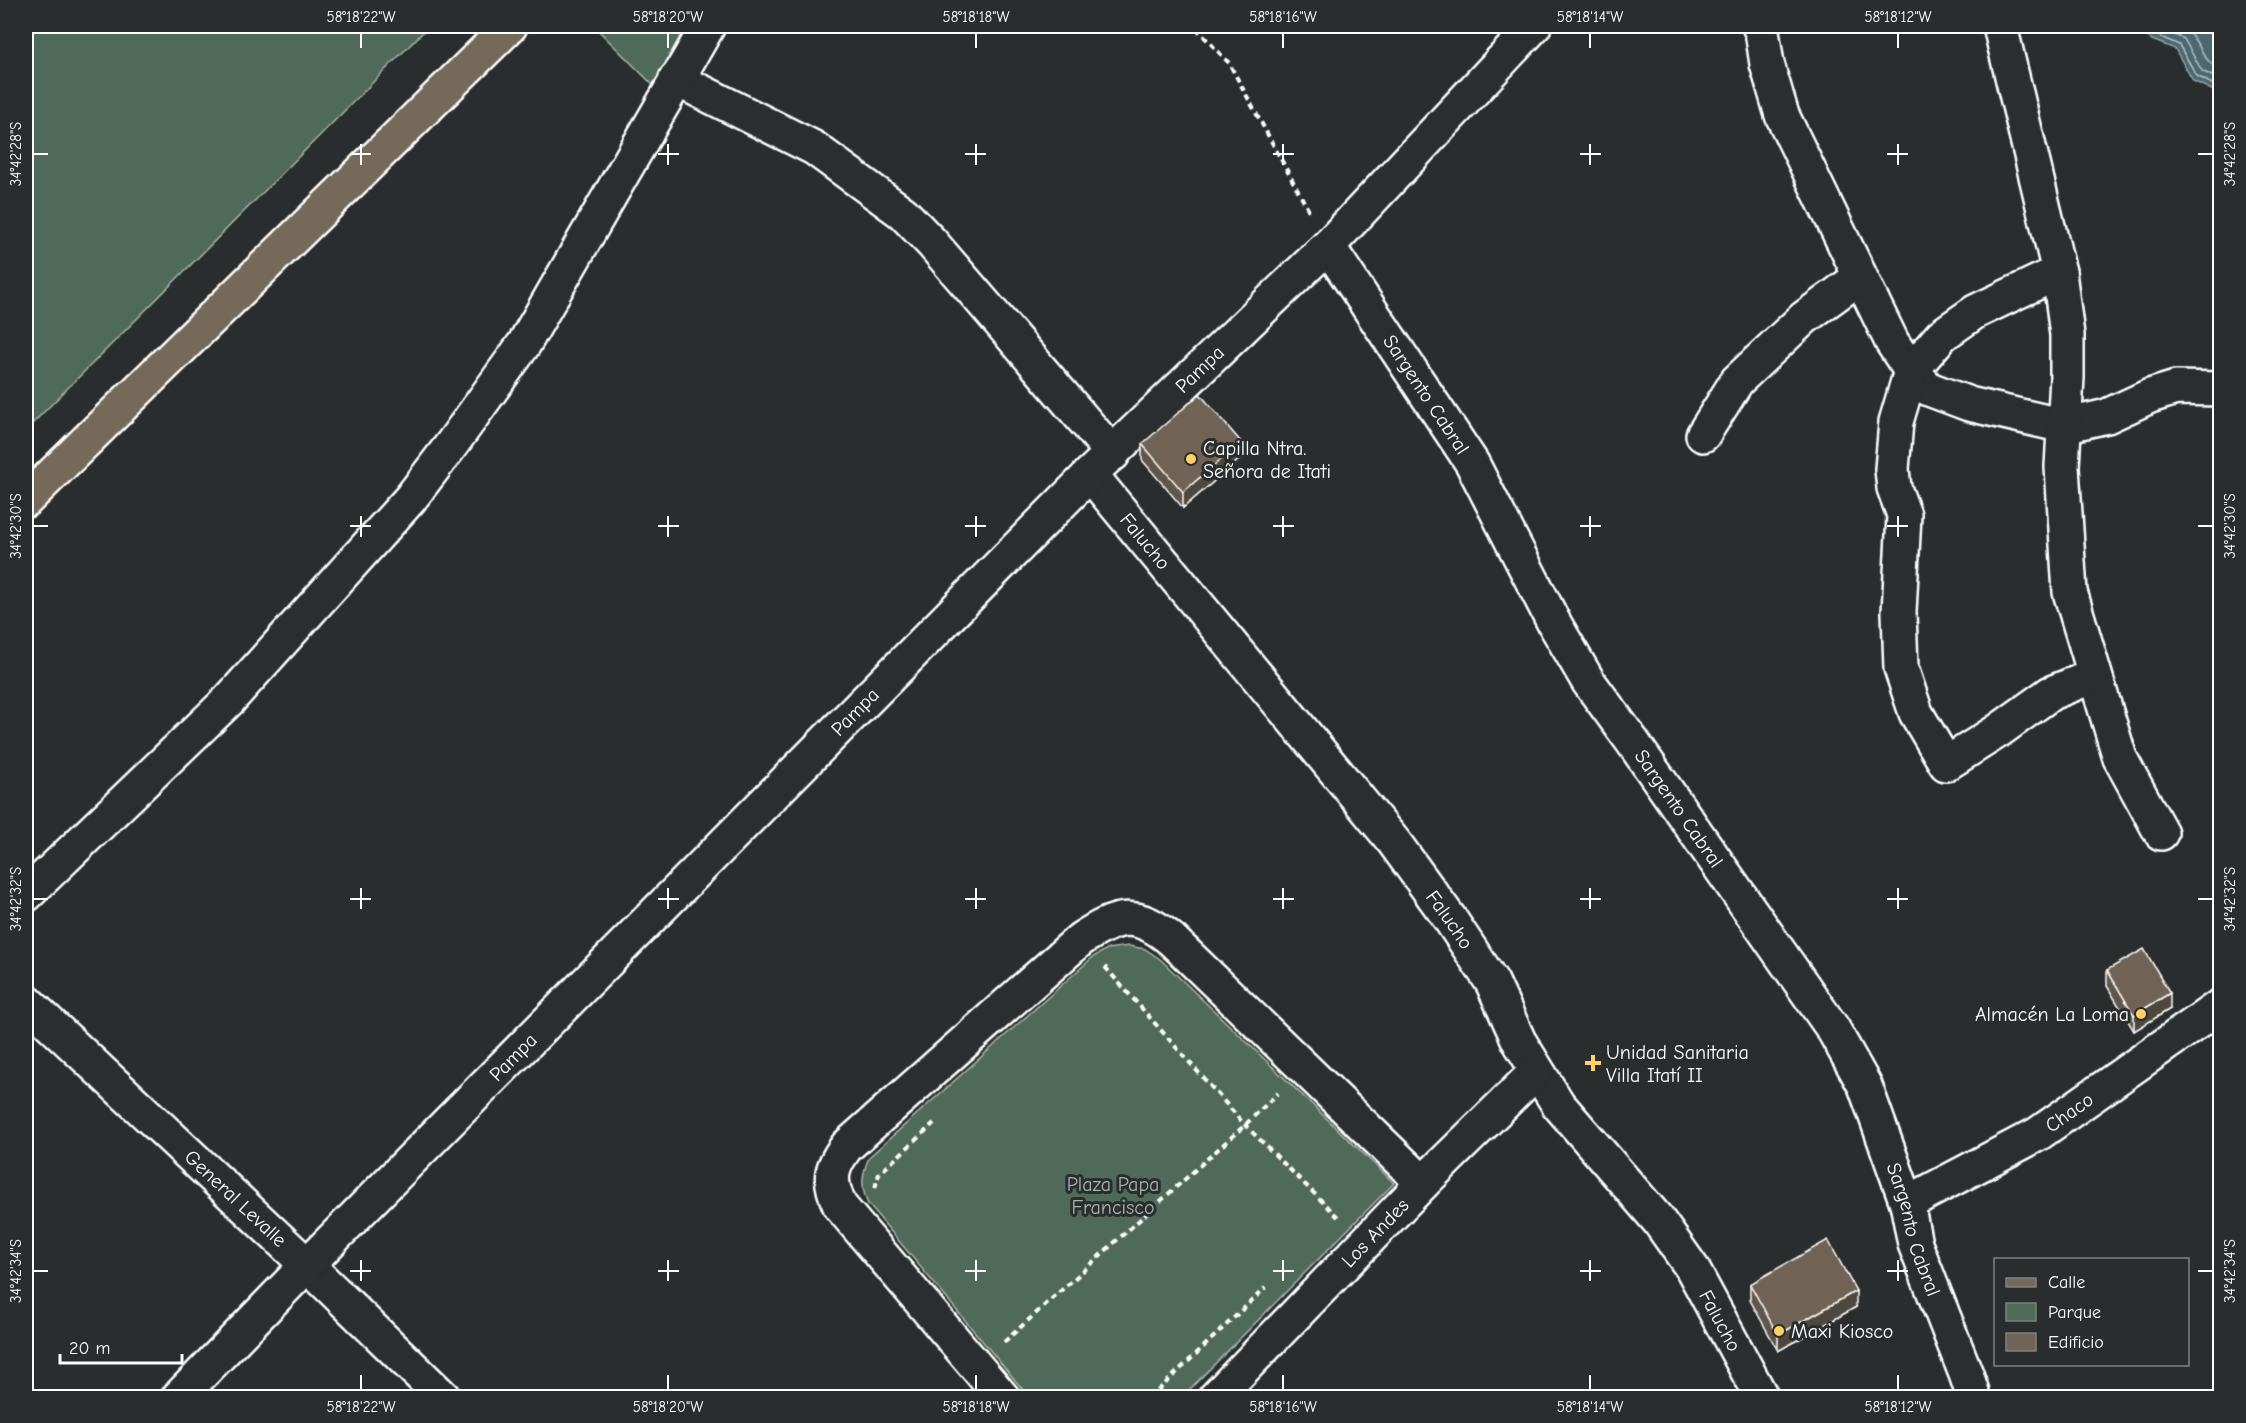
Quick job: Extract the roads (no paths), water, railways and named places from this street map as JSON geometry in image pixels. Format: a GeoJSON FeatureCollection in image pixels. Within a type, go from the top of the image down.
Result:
{"type":"FeatureCollection","features":[{"type":"Feature","properties":{"kind":"main road"},"geometry":{"type":"LineString","coordinates":[[26,500],[510,26]]}},
{"type":"Feature","properties":{"kind":"street"},"geometry":{"type":"LineString","coordinates":[[26,895],[229,700],[410,499],[524,344],[708,26]]}},
{"type":"Feature","properties":{"kind":"street","name":"Pampa"},"geometry":{"type":"LineString","coordinates":[[178,1398],[307,1265],[1102,464],[1328,246],[1534,26]]}},
{"type":"Feature","properties":{"kind":"street"},"geometry":{"type":"LineString","coordinates":[[1759,26],[1762,31],[1773,89],[1782,116],[1892,342],[1911,371],[1929,389],[1959,400],[2064,426],[2106,416],[2150,396],[2176,388],[2220,389]]}},
{"type":"Feature","properties":{"kind":"street"},"geometry":{"type":"LineString","coordinates":[[2000,26],[2059,272],[2067,334],[2062,466],[2070,592],[2120,758],[2161,833]]}},
{"type":"Feature","properties":{"kind":"street","name":"Falucho"},"geometry":{"type":"LineString","coordinates":[[676,79],[814,148],[903,213],[932,243],[1395,842],[1492,982],[1519,1041],[1558,1104],[1658,1220],[1692,1268],[1762,1398]]}},
{"type":"Feature","properties":{"kind":"street","name":"Sargento Cabral"},"geometry":{"type":"LineString","coordinates":[[1328,246],[1473,462],[1553,621],[1588,681],[1833,1029],[1865,1086],[1907,1203],[1915,1244],[1966,1374],[1971,1392],[1970,1398]]}},
{"type":"Feature","properties":{"kind":"street"},"geometry":{"type":"LineString","coordinates":[[2059,272],[1975,312],[1942,334],[1911,371],[1896,422],[1892,469],[1893,488],[1904,515],[1899,612],[1901,668],[1916,713],[1946,764],[2051,693],[2094,676]]}},
{"type":"Feature","properties":{"kind":"street"},"geometry":{"type":"LineString","coordinates":[[1703,435],[1737,381],[1804,318],[1860,277]]}},
{"type":"Feature","properties":{"kind":"street"},"geometry":{"type":"LineString","coordinates":[[1003,1398],[840,1206],[833,1191],[831,1175],[837,1159],[847,1146],[1081,939],[1109,922],[1131,919],[1154,925],[1172,939],[1423,1183]]}},
{"type":"Feature","properties":{"kind":"street","name":"General Levalle"},"geometry":{"type":"LineString","coordinates":[[26,1000],[307,1265],[444,1398]]}},
{"type":"Feature","properties":{"kind":"street","name":"Chaco"},"geometry":{"type":"LineString","coordinates":[[1907,1203],[2038,1134],[2220,1006]]}},
{"type":"Feature","properties":{"kind":"street","name":"Los Andes"},"geometry":{"type":"LineString","coordinates":[[1215,1398],[1423,1183],[1537,1071]]}},
{"type":"Feature","properties":{"kind":"water"},"geometry":{"type":"Polygon","coordinates":[[[2133,26],[2220,26],[2220,94],[2193,81],[2175,49],[2152,40],[2133,26]]]}},
{"type":"Feature","properties":{"kind":"place","name":"Capilla Ntra. Señora de Itati"},"geometry":{"type":"Point","coordinates":[1191,459]}},
{"type":"Feature","properties":{"kind":"place","name":"Almacén La Loma"},"geometry":{"type":"Point","coordinates":[2141,1014]}},
{"type":"Feature","properties":{"kind":"place","name":"Unidad Sanitaria Villa Itatí II"},"geometry":{"type":"Point","coordinates":[1593,1063]}},
{"type":"Feature","properties":{"kind":"place","name":"Maxi Kiosco"},"geometry":{"type":"Point","coordinates":[1779,1331]}},
{"type":"Feature","properties":{"kind":"park label","name":"Plaza Papa Francisco"},"geometry":{"type":"Point","coordinates":[1113,1196]}}]}
